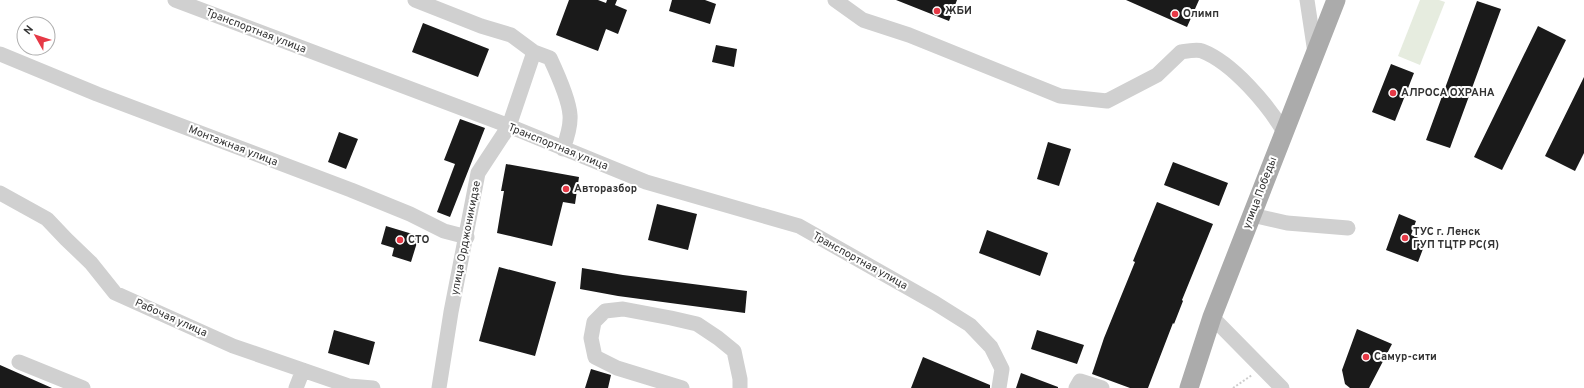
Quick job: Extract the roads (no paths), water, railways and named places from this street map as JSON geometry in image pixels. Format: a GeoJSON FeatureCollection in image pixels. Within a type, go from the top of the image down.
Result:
{"type":"FeatureCollection","features":[{"type":"Feature","properties":{"kind":"main road","name":"улица Победы"},"geometry":{"type":"LineString","coordinates":[[1188,388],[1212,317],[1336,0]]}},
{"type":"Feature","properties":{"kind":"street","name":"Транспортная улица"},"geometry":{"type":"LineString","coordinates":[[175,0],[509,126],[646,182],[799,226],[935,303],[970,325],[991,347],[1002,369],[999,388]]}},
{"type":"Feature","properties":{"kind":"street"},"geometry":{"type":"LineString","coordinates":[[415,0],[481,26],[512,36],[534,52],[550,58],[561,83],[570,114],[568,135],[563,149]]}},
{"type":"Feature","properties":{"kind":"street"},"geometry":{"type":"LineString","coordinates":[[835,0],[863,20],[915,37],[1060,96],[1107,101],[1157,75],[1181,52],[1201,50],[1231,68],[1274,115],[1284,132]]}},
{"type":"Feature","properties":{"kind":"street"},"geometry":{"type":"LineString","coordinates":[[1307,0],[1315,53]]}},
{"type":"Feature","properties":{"kind":"street","name":"улица Орджоникидзе"},"geometry":{"type":"LineString","coordinates":[[439,388],[451,312],[467,237],[478,173],[509,126],[534,52]]}},
{"type":"Feature","properties":{"kind":"street","name":"Монтажная улица"},"geometry":{"type":"LineString","coordinates":[[0,54],[104,96],[351,190],[410,214],[444,231],[467,237]]}},
{"type":"Feature","properties":{"kind":"street","name":"Рабочая улица"},"geometry":{"type":"LineString","coordinates":[[0,193],[47,219],[91,263],[115,293],[232,346],[349,387],[373,388]]}},
{"type":"Feature","properties":{"kind":"street"},"geometry":{"type":"LineString","coordinates":[[1252,215],[1287,223],[1348,228]]}},
{"type":"Feature","properties":{"kind":"street"},"geometry":{"type":"LineString","coordinates":[[682,388],[617,368],[595,357],[591,338],[594,322],[605,311],[623,309],[697,324],[734,351],[740,379],[740,388]]}},
{"type":"Feature","properties":{"kind":"street"},"geometry":{"type":"LineString","coordinates":[[1212,317],[1282,388]]}},
{"type":"Feature","properties":{"kind":"street"},"geometry":{"type":"LineString","coordinates":[[19,362],[83,388]]}},
{"type":"Feature","properties":{"kind":"street"},"geometry":{"type":"LineString","coordinates":[[296,388],[303,370]]}},
{"type":"Feature","properties":{"kind":"street"},"geometry":{"type":"LineString","coordinates":[[1076,388],[1080,381],[1102,388]]}},
{"type":"Feature","properties":{"kind":"place","name":"ЖБИ"},"geometry":{"type":"Point","coordinates":[937,11]}},
{"type":"Feature","properties":{"kind":"place","name":"Олимп"},"geometry":{"type":"Point","coordinates":[1175,14]}},
{"type":"Feature","properties":{"kind":"place","name":"АЛРОСА ОХРАНА"},"geometry":{"type":"Point","coordinates":[1393,93]}},
{"type":"Feature","properties":{"kind":"place","name":"Авторазбор"},"geometry":{"type":"Point","coordinates":[566,189]}},
{"type":"Feature","properties":{"kind":"place","name":"ТУС г. Ленск ГУП ТЦТР РС(Я)"},"geometry":{"type":"Point","coordinates":[1405,238]}},
{"type":"Feature","properties":{"kind":"place","name":"СТО"},"geometry":{"type":"Point","coordinates":[400,240]}},
{"type":"Feature","properties":{"kind":"place","name":"Самур-сити"},"geometry":{"type":"Point","coordinates":[1366,357]}}]}
